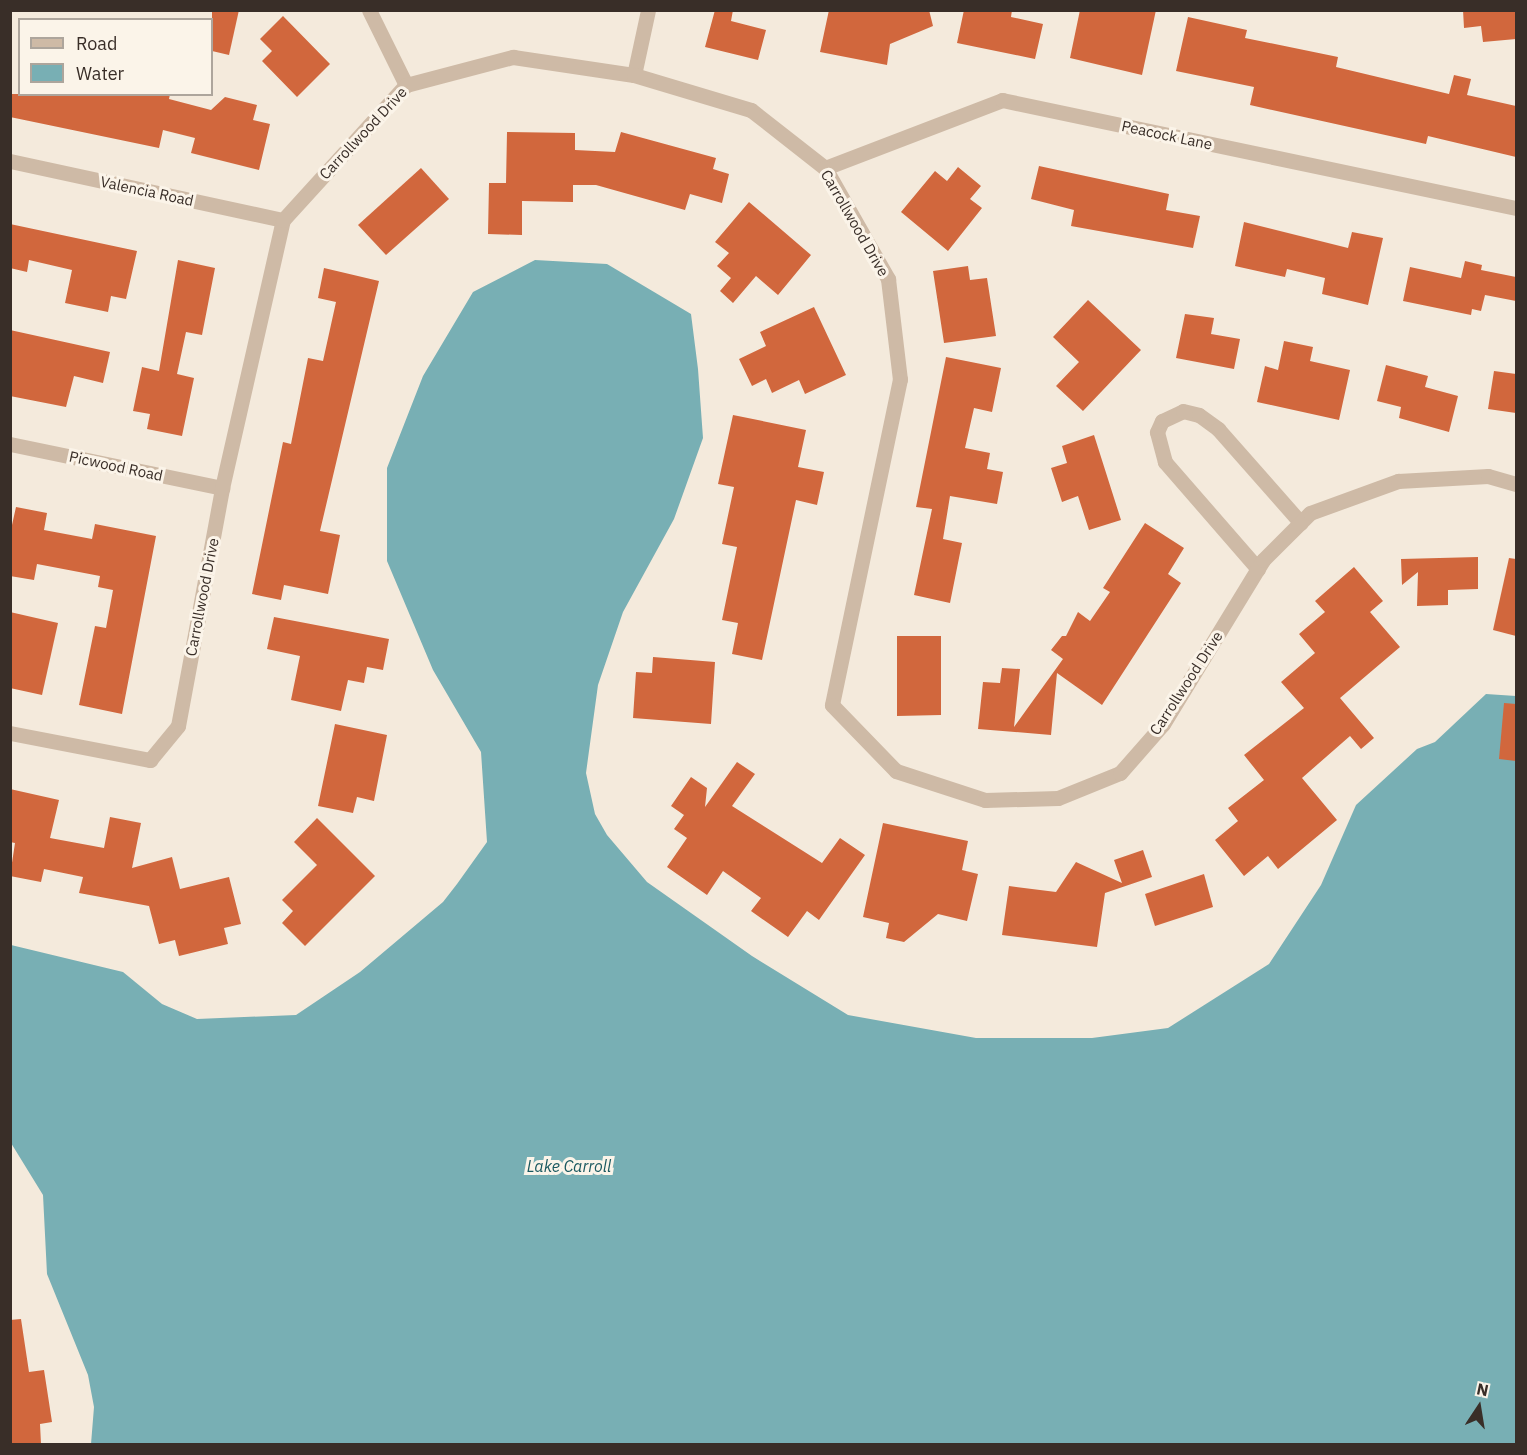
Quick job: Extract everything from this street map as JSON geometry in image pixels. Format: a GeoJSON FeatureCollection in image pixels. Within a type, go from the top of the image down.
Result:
{"type":"FeatureCollection","features":[{"type":"Feature","properties":{"kind":"street"},"geometry":{"type":"LineString","coordinates":[[369,10],[385,36],[406,85]]}},
{"type":"Feature","properties":{"kind":"street"},"geometry":{"type":"LineString","coordinates":[[634,75],[648,10]]}},
{"type":"Feature","properties":{"kind":"street","name":"Carrollwood Drive"},"geometry":{"type":"LineString","coordinates":[[10,733],[150,760],[178,726],[222,488],[283,220],[406,85],[513,57],[634,75],[751,110],[825,168],[888,279],[900,379],[832,705],[896,771],[985,800],[1058,798],[1120,773],[1164,724],[1258,568],[1310,513],[1398,481],[1488,476],[1516,484]]}},
{"type":"Feature","properties":{"kind":"street","name":"Peacock Lane"},"geometry":{"type":"LineString","coordinates":[[825,168],[1002,100],[1516,208]]}},
{"type":"Feature","properties":{"kind":"street","name":"Valencia Road"},"geometry":{"type":"LineString","coordinates":[[10,162],[283,220]]}},
{"type":"Feature","properties":{"kind":"street"},"geometry":{"type":"LineString","coordinates":[[1258,568],[1165,462],[1157,432],[1162,421],[1183,411],[1199,415],[1218,429],[1300,523]]}},
{"type":"Feature","properties":{"kind":"street","name":"Picwood Road"},"geometry":{"type":"LineString","coordinates":[[10,444],[222,488]]}},
{"type":"Feature","properties":{"kind":"water","name":"Lake Carroll"},"geometry":{"type":"Polygon","coordinates":[[[535,260],[607,264],[691,314],[698,369],[703,438],[674,519],[623,612],[598,685],[586,773],[595,814],[607,835],[647,882],[752,956],[848,1015],[976,1038],[1092,1038],[1168,1028],[1269,964],[1321,885],[1356,805],[1417,749],[1435,742],[1486,694],[1516,696],[1516,1444],[91,1444],[94,1407],[88,1375],[47,1274],[43,1195],[11,1143],[11,945],[123,972],[162,1004],[197,1019],[296,1015],[360,972],[443,902],[457,884],[487,842],[481,752],[433,670],[387,561],[387,468],[423,376],[473,292],[535,260]]]}},
{"type":"Feature","properties":{"kind":"building"},"geometry":{"type":"Polygon","coordinates":[[[212,10],[239,10],[229,55],[213,51],[212,10]]]}},
{"type":"Feature","properties":{"kind":"building"},"geometry":{"type":"Polygon","coordinates":[[[715,10],[733,10],[731,21],[766,30],[758,60],[705,47],[715,10]]]}},
{"type":"Feature","properties":{"kind":"building"},"geometry":{"type":"Polygon","coordinates":[[[829,10],[929,10],[933,26],[890,44],[887,65],[820,52],[829,10]]]}},
{"type":"Feature","properties":{"kind":"building"},"geometry":{"type":"Polygon","coordinates":[[[964,10],[1012,10],[1011,17],[1043,24],[1035,59],[957,43],[964,10]]]}},
{"type":"Feature","properties":{"kind":"building"},"geometry":{"type":"Polygon","coordinates":[[[1080,10],[1156,10],[1142,75],[1070,58],[1080,10]]]}},
{"type":"Feature","properties":{"kind":"building"},"geometry":{"type":"Polygon","coordinates":[[[1463,10],[1516,10],[1516,39],[1483,42],[1481,26],[1464,28],[1463,10]]]}},
{"type":"Feature","properties":{"kind":"building"},"geometry":{"type":"Polygon","coordinates":[[[283,16],[330,64],[297,97],[262,61],[272,51],[260,39],[283,16]]]}},
{"type":"Feature","properties":{"kind":"building"},"geometry":{"type":"Polygon","coordinates":[[[1188,17],[1247,30],[1245,38],[1338,57],[1336,67],[1449,94],[1454,75],[1471,79],[1467,95],[1516,106],[1516,157],[1428,136],[1426,144],[1250,105],[1254,87],[1176,71],[1188,17]]]}},
{"type":"Feature","properties":{"kind":"building"},"geometry":{"type":"Polygon","coordinates":[[[10,94],[18,94],[18,96],[170,96],[169,99],[211,110],[225,97],[257,105],[253,120],[270,124],[259,170],[191,153],[195,138],[163,130],[159,148],[10,117],[10,94]]]}},
{"type":"Feature","properties":{"kind":"building"},"geometry":{"type":"Polygon","coordinates":[[[507,132],[575,133],[575,150],[615,152],[621,132],[716,158],[713,169],[729,174],[722,203],[690,194],[685,210],[596,185],[573,185],[573,202],[522,201],[522,235],[488,234],[489,183],[506,183],[507,132]]]}},
{"type":"Feature","properties":{"kind":"building"},"geometry":{"type":"Polygon","coordinates":[[[1039,166],[1169,194],[1166,210],[1200,216],[1193,248],[1071,226],[1074,210],[1031,199],[1039,166]]]}},
{"type":"Feature","properties":{"kind":"building"},"geometry":{"type":"Polygon","coordinates":[[[958,167],[981,186],[970,199],[982,208],[948,251],[901,212],[935,171],[947,181],[958,167]]]}},
{"type":"Feature","properties":{"kind":"building"},"geometry":{"type":"Polygon","coordinates":[[[421,168],[449,199],[386,255],[358,225],[421,168]]]}},
{"type":"Feature","properties":{"kind":"building"},"geometry":{"type":"Polygon","coordinates":[[[749,202],[811,255],[778,295],[756,276],[733,303],[720,291],[731,278],[717,266],[729,253],[715,242],[749,202]]]}},
{"type":"Feature","properties":{"kind":"building"},"geometry":{"type":"Polygon","coordinates":[[[1244,222],[1348,248],[1352,232],[1383,238],[1368,305],[1322,294],[1325,278],[1287,269],[1285,277],[1235,266],[1244,222]]]}},
{"type":"Feature","properties":{"kind":"building"},"geometry":{"type":"Polygon","coordinates":[[[10,224],[137,251],[126,299],[111,296],[108,312],[65,303],[72,270],[29,260],[27,272],[10,268],[10,224]]]}},
{"type":"Feature","properties":{"kind":"building"},"geometry":{"type":"Polygon","coordinates":[[[178,260],[215,268],[202,335],[186,332],[177,374],[194,378],[182,436],[147,429],[150,414],[133,411],[142,367],[159,371],[178,260]]]}},
{"type":"Feature","properties":{"kind":"building"},"geometry":{"type":"Polygon","coordinates":[[[1465,261],[1482,265],[1481,270],[1516,277],[1516,301],[1485,295],[1481,311],[1472,309],[1471,315],[1403,301],[1410,267],[1461,278],[1465,261]]]}},
{"type":"Feature","properties":{"kind":"building"},"geometry":{"type":"Polygon","coordinates":[[[968,266],[970,280],[987,278],[996,336],[944,343],[933,271],[968,266]]]}},
{"type":"Feature","properties":{"kind":"building"},"geometry":{"type":"Polygon","coordinates":[[[324,268],[379,281],[320,531],[340,535],[328,594],[284,585],[281,600],[252,594],[283,442],[291,444],[308,358],[323,361],[336,302],[318,298],[324,268]]]}},
{"type":"Feature","properties":{"kind":"building"},"geometry":{"type":"Polygon","coordinates":[[[1088,300],[1141,350],[1083,411],[1056,386],[1079,362],[1053,337],[1088,300]]]}},
{"type":"Feature","properties":{"kind":"building"},"geometry":{"type":"Polygon","coordinates":[[[814,307],[846,375],[805,394],[799,380],[772,393],[766,379],[752,386],[739,359],[766,346],[760,332],[814,307]]]}},
{"type":"Feature","properties":{"kind":"building"},"geometry":{"type":"Polygon","coordinates":[[[1185,314],[1214,318],[1211,334],[1240,339],[1234,369],[1176,358],[1185,314]]]}},
{"type":"Feature","properties":{"kind":"building"},"geometry":{"type":"Polygon","coordinates":[[[10,330],[110,352],[103,383],[74,376],[66,407],[10,396],[10,330]]]}},
{"type":"Feature","properties":{"kind":"building"},"geometry":{"type":"Polygon","coordinates":[[[1284,341],[1313,347],[1310,361],[1350,370],[1339,420],[1257,402],[1265,366],[1278,370],[1284,341]]]}},
{"type":"Feature","properties":{"kind":"building"},"geometry":{"type":"Polygon","coordinates":[[[946,357],[1001,368],[992,412],[974,408],[965,448],[990,453],[987,469],[1003,472],[997,504],[950,496],[943,539],[962,543],[950,603],[914,595],[932,509],[916,507],[946,357]]]}},
{"type":"Feature","properties":{"kind":"building"},"geometry":{"type":"Polygon","coordinates":[[[1386,365],[1428,376],[1425,387],[1458,396],[1449,432],[1399,418],[1401,407],[1377,401],[1386,365]]]}},
{"type":"Feature","properties":{"kind":"building"},"geometry":{"type":"Polygon","coordinates":[[[1494,371],[1516,374],[1516,413],[1488,409],[1494,371]]]}},
{"type":"Feature","properties":{"kind":"building"},"geometry":{"type":"Polygon","coordinates":[[[733,415],[806,430],[798,467],[824,472],[817,505],[796,500],[762,660],[732,654],[738,623],[722,620],[737,547],[722,544],[734,487],[718,484],[733,415]]]}},
{"type":"Feature","properties":{"kind":"building"},"geometry":{"type":"Polygon","coordinates":[[[1094,435],[1121,520],[1089,530],[1078,496],[1062,502],[1051,468],[1067,463],[1062,446],[1094,435]]]}},
{"type":"Feature","properties":{"kind":"building"},"geometry":{"type":"Polygon","coordinates":[[[16,507],[47,513],[44,530],[92,539],[95,524],[156,536],[122,714],[79,705],[95,626],[106,628],[113,590],[98,587],[100,576],[37,564],[34,580],[10,576],[10,534],[16,507]]]}},
{"type":"Feature","properties":{"kind":"building"},"geometry":{"type":"Polygon","coordinates":[[[1145,523],[1184,548],[1168,574],[1181,583],[1102,705],[1057,673],[1051,735],[978,729],[983,682],[1000,683],[1002,668],[1020,669],[1014,727],[1063,659],[1051,650],[1062,636],[1066,636],[1078,612],[1090,621],[1110,592],[1103,588],[1145,523]]]}},
{"type":"Feature","properties":{"kind":"building"},"geometry":{"type":"Polygon","coordinates":[[[1478,557],[1478,589],[1448,590],[1448,605],[1417,606],[1418,572],[1402,585],[1401,559],[1478,557]]]}},
{"type":"Feature","properties":{"kind":"building"},"geometry":{"type":"Polygon","coordinates":[[[1509,558],[1516,559],[1516,636],[1493,630],[1509,558]]]}},
{"type":"Feature","properties":{"kind":"building"},"geometry":{"type":"Polygon","coordinates":[[[1354,567],[1383,601],[1370,612],[1400,647],[1340,698],[1374,738],[1361,749],[1350,736],[1302,778],[1337,820],[1278,869],[1268,856],[1244,876],[1215,840],[1238,821],[1228,808],[1264,780],[1244,755],[1304,708],[1281,682],[1315,653],[1299,634],[1325,612],[1315,601],[1354,567]]]}},
{"type":"Feature","properties":{"kind":"building"},"geometry":{"type":"Polygon","coordinates":[[[10,612],[58,623],[42,695],[10,688],[10,612]]]}},
{"type":"Feature","properties":{"kind":"building"},"geometry":{"type":"Polygon","coordinates":[[[274,617],[389,639],[383,670],[367,667],[364,683],[348,680],[341,711],[291,700],[300,656],[267,649],[274,617]]]}},
{"type":"Feature","properties":{"kind":"building"},"geometry":{"type":"Polygon","coordinates":[[[897,636],[941,636],[941,715],[897,716],[897,636]]]}},
{"type":"Feature","properties":{"kind":"building"},"geometry":{"type":"Polygon","coordinates":[[[653,657],[715,662],[711,724],[633,718],[636,672],[652,673],[653,657]]]}},
{"type":"Feature","properties":{"kind":"building"},"geometry":{"type":"Polygon","coordinates":[[[1504,703],[1516,704],[1516,761],[1499,759],[1504,703]]]}},
{"type":"Feature","properties":{"kind":"building"},"geometry":{"type":"Polygon","coordinates":[[[335,724],[387,735],[374,801],[357,797],[353,813],[318,806],[335,724]]]}},
{"type":"Feature","properties":{"kind":"building"},"geometry":{"type":"Polygon","coordinates":[[[737,762],[755,774],[732,806],[822,863],[840,838],[865,855],[819,920],[807,911],[788,937],[751,911],[761,898],[723,871],[707,895],[667,867],[687,838],[674,829],[684,815],[671,806],[691,777],[707,788],[705,807],[737,762]]]}},
{"type":"Feature","properties":{"kind":"building"},"geometry":{"type":"Polygon","coordinates":[[[10,789],[59,800],[50,838],[104,848],[110,817],[141,823],[132,868],[172,857],[180,889],[229,877],[241,924],[224,928],[228,944],[179,956],[175,940],[159,944],[149,906],[79,893],[83,877],[44,869],[41,882],[10,876],[15,843],[10,842],[10,789]]]}},
{"type":"Feature","properties":{"kind":"building"},"geometry":{"type":"Polygon","coordinates":[[[317,818],[375,876],[305,946],[282,923],[293,911],[282,900],[317,865],[294,842],[317,818]]]}},
{"type":"Feature","properties":{"kind":"building"},"geometry":{"type":"Polygon","coordinates":[[[883,823],[968,841],[962,870],[978,874],[967,921],[938,914],[904,942],[886,938],[889,923],[863,917],[883,823]]]}},
{"type":"Feature","properties":{"kind":"building"},"geometry":{"type":"Polygon","coordinates":[[[1143,850],[1152,877],[1105,893],[1097,947],[1002,935],[1009,886],[1056,892],[1076,862],[1122,883],[1114,860],[1143,850]]]}},
{"type":"Feature","properties":{"kind":"building"},"geometry":{"type":"Polygon","coordinates":[[[1204,874],[1213,907],[1155,926],[1145,894],[1204,874]]]}},
{"type":"Feature","properties":{"kind":"building"},"geometry":{"type":"Polygon","coordinates":[[[21,1319],[29,1372],[44,1370],[52,1422],[40,1424],[41,1444],[10,1444],[10,1320],[21,1319]]]}}]}
